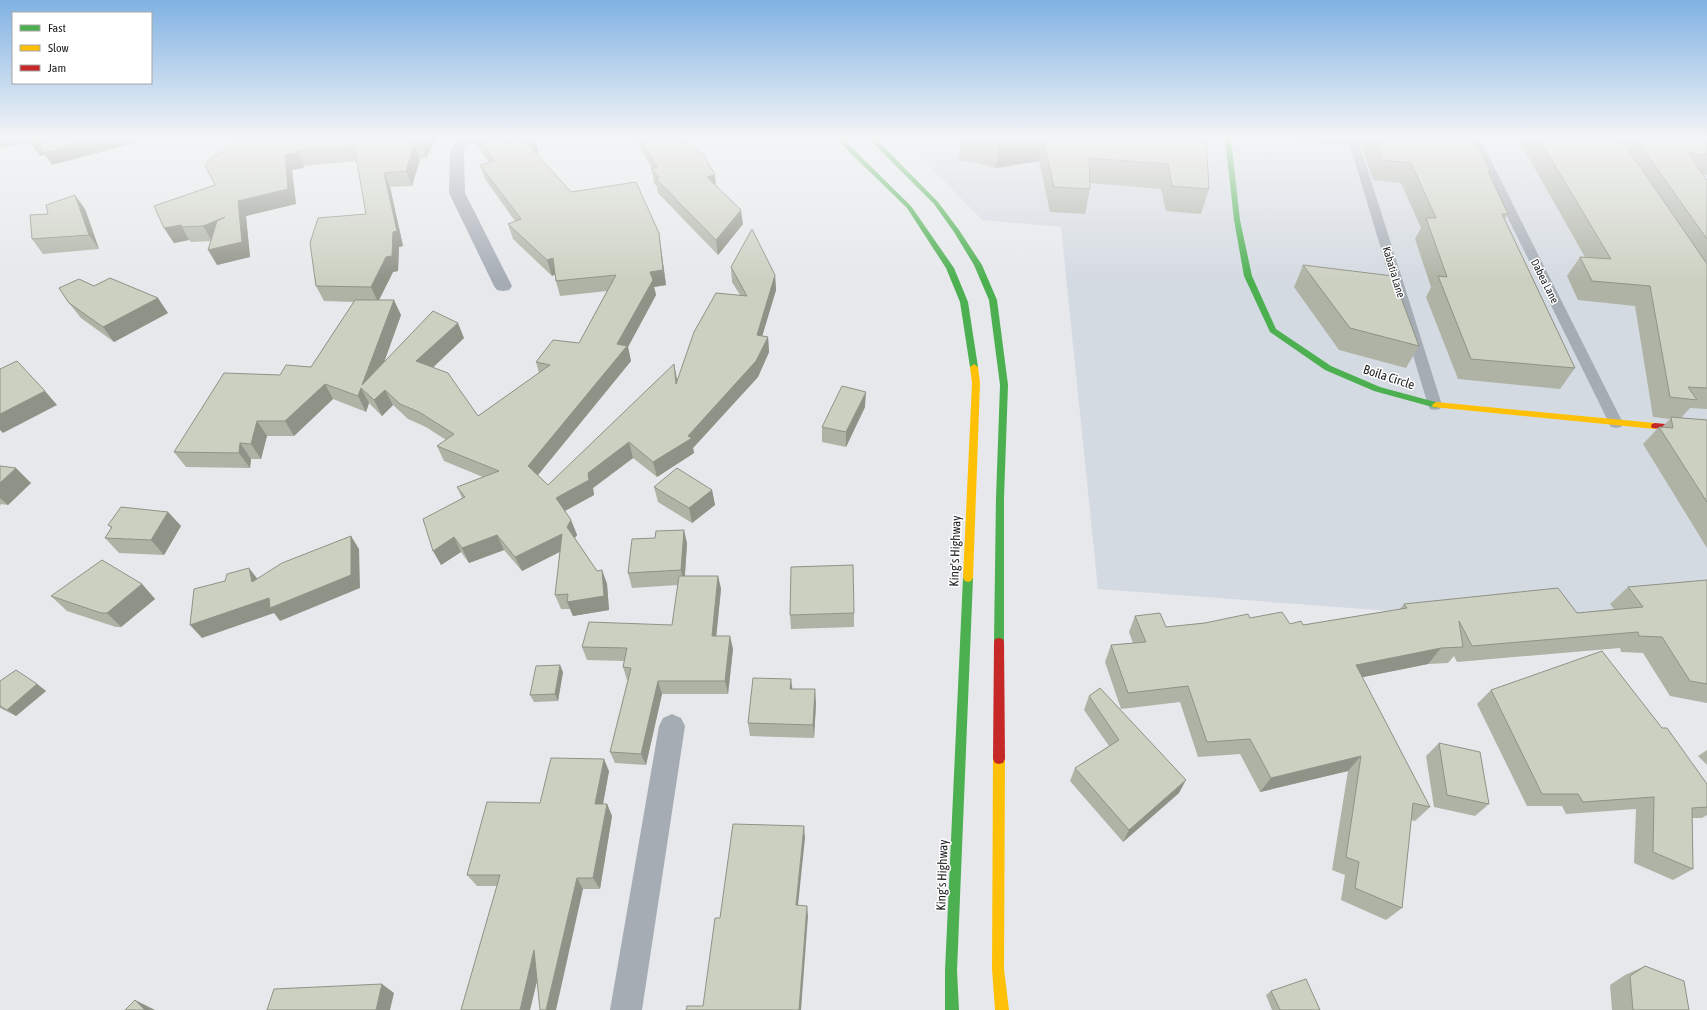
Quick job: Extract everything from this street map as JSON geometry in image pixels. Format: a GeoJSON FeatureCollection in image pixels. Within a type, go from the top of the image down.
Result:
{"type":"FeatureCollection","features":[{"type":"Feature","properties":{"kind":"main road","name":"King's Highway"},"geometry":{"type":"LineString","coordinates":[[888,186],[909,207],[950,268],[964,302],[976,383],[951,971],[952,1010]]}},
{"type":"Feature","properties":{"kind":"main road"},"geometry":{"type":"LineString","coordinates":[[920,186],[953,225],[978,264],[993,300],[1004,385],[1000,522],[998,969],[1002,1010]]}},
{"type":"Feature","properties":{"kind":"main road","name":"Boila Circle"},"geometry":{"type":"LineString","coordinates":[[1233,186],[1237,220],[1248,276],[1273,330],[1328,368],[1377,389],[1435,405],[1707,431]]}},
{"type":"Feature","properties":{"kind":"street"},"geometry":{"type":"LineString","coordinates":[[457,186],[457,193],[503,286]]}},
{"type":"Feature","properties":{"kind":"street"},"geometry":{"type":"LineString","coordinates":[[626,1010],[672,726]]}},
{"type":"Feature","properties":{"kind":"lane","name":"Kabatia Lane"},"geometry":{"type":"LineString","coordinates":[[1368,186],[1435,405]]}},
{"type":"Feature","properties":{"kind":"lane","name":"Dabea Lane"},"geometry":{"type":"LineString","coordinates":[[1498,186],[1616,423]]}},
{"type":"Feature","properties":{"kind":"shaded area"},"geometry":{"type":"Polygon","coordinates":[[[949,186],[1707,186],[1707,618],[1445,615],[1098,589],[1061,227],[982,220],[949,186]]]}},
{"type":"Feature","properties":{"kind":"building"},"geometry":{"type":"Polygon","coordinates":[[[212,186],[288,186],[288,189],[238,201],[242,242],[208,250],[217,221],[225,217],[203,226],[182,227],[181,225],[164,228],[154,206],[212,186]]]}},
{"type":"Feature","properties":{"kind":"building"},"geometry":{"type":"Polygon","coordinates":[[[361,186],[387,186],[397,231],[393,232],[392,256],[386,257],[371,287],[316,286],[310,243],[318,218],[366,214],[361,186]]]}},
{"type":"Feature","properties":{"kind":"building"},"geometry":{"type":"Polygon","coordinates":[[[496,186],[566,186],[571,192],[609,186],[638,186],[659,233],[663,270],[650,272],[653,280],[617,344],[627,346],[528,466],[548,485],[674,364],[676,384],[694,332],[716,293],[747,296],[731,267],[752,229],[775,275],[757,335],[768,337],[756,361],[688,436],[692,438],[653,462],[629,442],[588,473],[589,480],[556,498],[571,520],[567,527],[597,571],[602,570],[604,596],[567,602],[568,594],[555,595],[562,534],[515,557],[497,535],[462,548],[454,537],[433,551],[423,519],[465,497],[457,487],[499,471],[437,446],[454,434],[419,412],[400,404],[385,390],[374,400],[361,388],[358,396],[325,384],[285,421],[257,421],[251,444],[240,443],[239,453],[174,452],[224,373],[280,375],[286,365],[311,367],[355,300],[394,300],[362,385],[433,311],[458,323],[416,361],[448,373],[478,416],[550,365],[536,362],[553,340],[579,343],[616,275],[556,281],[553,258],[547,260],[508,224],[521,219],[496,186]]]}},
{"type":"Feature","properties":{"kind":"building"},"geometry":{"type":"Polygon","coordinates":[[[663,186],[716,186],[741,210],[716,240],[663,186]]]}},
{"type":"Feature","properties":{"kind":"building"},"geometry":{"type":"Polygon","coordinates":[[[1090,186],[1090,189],[1054,187],[1090,186]]]}},
{"type":"Feature","properties":{"kind":"building"},"geometry":{"type":"Polygon","coordinates":[[[1174,186],[1209,186],[1209,189],[1174,186]]]}},
{"type":"Feature","properties":{"kind":"building"},"geometry":{"type":"Polygon","coordinates":[[[1422,186],[1495,186],[1508,214],[1502,214],[1575,368],[1471,359],[1438,276],[1447,277],[1426,218],[1436,218],[1422,186]]]}},
{"type":"Feature","properties":{"kind":"building"},"geometry":{"type":"Polygon","coordinates":[[[1567,186],[1653,186],[1707,264],[1707,388],[1688,387],[1697,400],[1670,397],[1650,286],[1592,281],[1580,257],[1611,259],[1567,186]]]}},
{"type":"Feature","properties":{"kind":"building"},"geometry":{"type":"Polygon","coordinates":[[[1669,186],[1707,186],[1707,239],[1669,186]]]}},
{"type":"Feature","properties":{"kind":"building"},"geometry":{"type":"Polygon","coordinates":[[[75,195],[89,235],[32,239],[30,215],[48,214],[46,205],[75,195]]]}},
{"type":"Feature","properties":{"kind":"building"},"geometry":{"type":"Polygon","coordinates":[[[1303,265],[1393,276],[1419,346],[1350,328],[1303,265]]]}},
{"type":"Feature","properties":{"kind":"building"},"geometry":{"type":"Polygon","coordinates":[[[110,278],[158,298],[103,327],[69,303],[59,288],[79,279],[94,286],[110,278]]]}},
{"type":"Feature","properties":{"kind":"building"},"geometry":{"type":"Polygon","coordinates":[[[17,361],[45,391],[0,414],[0,369],[17,361]]]}},
{"type":"Feature","properties":{"kind":"building"},"geometry":{"type":"Polygon","coordinates":[[[842,386],[866,392],[846,432],[822,427],[842,386]]]}},
{"type":"Feature","properties":{"kind":"building"},"geometry":{"type":"Polygon","coordinates":[[[1671,417],[1707,420],[1707,502],[1659,427],[1673,428],[1671,417]]]}},
{"type":"Feature","properties":{"kind":"building"},"geometry":{"type":"Polygon","coordinates":[[[0,466],[16,468],[0,483],[0,466]]]}},
{"type":"Feature","properties":{"kind":"building"},"geometry":{"type":"Polygon","coordinates":[[[677,468],[712,490],[689,508],[654,487],[677,468]]]}},
{"type":"Feature","properties":{"kind":"building"},"geometry":{"type":"Polygon","coordinates":[[[121,507],[168,512],[151,540],[105,538],[112,527],[108,525],[121,507]]]}},
{"type":"Feature","properties":{"kind":"building"},"geometry":{"type":"Polygon","coordinates":[[[684,530],[681,570],[628,573],[632,539],[655,538],[656,531],[684,530]]]}},
{"type":"Feature","properties":{"kind":"building"},"geometry":{"type":"Polygon","coordinates":[[[351,536],[351,575],[270,608],[269,598],[190,625],[194,589],[225,581],[227,574],[249,568],[252,582],[282,563],[351,536]]]}},
{"type":"Feature","properties":{"kind":"building"},"geometry":{"type":"Polygon","coordinates":[[[102,560],[142,584],[107,613],[101,613],[51,596],[102,560]]]}},
{"type":"Feature","properties":{"kind":"building"},"geometry":{"type":"Polygon","coordinates":[[[853,565],[854,613],[790,615],[791,567],[853,565]]]}},
{"type":"Feature","properties":{"kind":"building"},"geometry":{"type":"Polygon","coordinates":[[[679,576],[718,576],[712,636],[730,636],[725,681],[658,681],[641,754],[610,752],[631,668],[623,667],[627,648],[582,647],[589,622],[672,625],[679,576]]]}},
{"type":"Feature","properties":{"kind":"building"},"geometry":{"type":"Polygon","coordinates":[[[1707,580],[1707,684],[1690,681],[1662,637],[1639,636],[1638,632],[1472,646],[1459,621],[1463,647],[1441,648],[1356,665],[1430,807],[1413,803],[1402,908],[1355,888],[1359,862],[1346,857],[1361,756],[1271,778],[1250,739],[1207,742],[1188,686],[1128,693],[1111,645],[1146,642],[1135,616],[1160,613],[1166,627],[1205,623],[1248,614],[1250,618],[1282,612],[1290,624],[1301,621],[1303,625],[1407,608],[1404,604],[1558,588],[1577,613],[1643,607],[1628,587],[1707,580]]]}},
{"type":"Feature","properties":{"kind":"building"},"geometry":{"type":"Polygon","coordinates":[[[1602,651],[1662,728],[1667,728],[1707,784],[1707,807],[1692,808],[1693,869],[1653,852],[1654,797],[1583,802],[1578,794],[1542,794],[1491,690],[1602,651]]]}},
{"type":"Feature","properties":{"kind":"building"},"geometry":{"type":"Polygon","coordinates":[[[560,665],[555,694],[530,695],[536,666],[560,665]]]}},
{"type":"Feature","properties":{"kind":"building"},"geometry":{"type":"Polygon","coordinates":[[[16,670],[37,684],[7,710],[0,706],[0,681],[16,670]]]}},
{"type":"Feature","properties":{"kind":"building"},"geometry":{"type":"Polygon","coordinates":[[[753,678],[791,679],[790,689],[815,689],[813,725],[748,723],[753,678]]]}},
{"type":"Feature","properties":{"kind":"building"},"geometry":{"type":"Polygon","coordinates":[[[1100,688],[1186,780],[1129,830],[1075,768],[1119,740],[1089,696],[1100,688]]]}},
{"type":"Feature","properties":{"kind":"building"},"geometry":{"type":"Polygon","coordinates":[[[1439,743],[1480,752],[1489,804],[1447,795],[1439,743]]]}},
{"type":"Feature","properties":{"kind":"building"},"geometry":{"type":"Polygon","coordinates":[[[551,758],[604,759],[595,804],[607,804],[593,878],[577,878],[546,1010],[540,1010],[534,950],[520,1010],[461,1010],[500,875],[467,875],[487,802],[540,803],[551,758]]]}},
{"type":"Feature","properties":{"kind":"building"},"geometry":{"type":"Polygon","coordinates":[[[733,824],[804,826],[796,905],[807,906],[799,1010],[686,1010],[687,1006],[703,1006],[715,918],[720,918],[733,824]]]}},
{"type":"Feature","properties":{"kind":"building"},"geometry":{"type":"Polygon","coordinates":[[[1645,966],[1684,981],[1689,1010],[1633,1010],[1630,976],[1645,966]]]}},
{"type":"Feature","properties":{"kind":"building"},"geometry":{"type":"Polygon","coordinates":[[[1306,979],[1320,1010],[1280,1010],[1271,991],[1306,979]]]}},
{"type":"Feature","properties":{"kind":"building"},"geometry":{"type":"Polygon","coordinates":[[[382,984],[376,1010],[267,1010],[274,989],[382,984]]]}},
{"type":"Feature","properties":{"kind":"building"},"geometry":{"type":"Polygon","coordinates":[[[135,1000],[145,1010],[125,1010],[135,1000]]]}},
{"type":"Feature","properties":{"kind":"traffic: fast"},"geometry":{"type":"LineString","coordinates":[[888,186],[909,207],[950,268],[964,302],[974,367]]}},
{"type":"Feature","properties":{"kind":"traffic: fast"},"geometry":{"type":"LineString","coordinates":[[919,186],[936,203],[957,231],[978,265],[993,300],[1004,385],[1000,498],[999,642]]}},
{"type":"Feature","properties":{"kind":"traffic: fast"},"geometry":{"type":"LineString","coordinates":[[1233,186],[1237,220],[1248,276],[1273,330],[1328,368],[1377,389],[1436,405]]}},
{"type":"Feature","properties":{"kind":"traffic: fast"},"geometry":{"type":"LineString","coordinates":[[952,1010],[951,971],[968,578]]}},
{"type":"Feature","properties":{"kind":"traffic: slow"},"geometry":{"type":"LineString","coordinates":[[968,578],[976,383],[974,367]]}},
{"type":"Feature","properties":{"kind":"traffic: slow"},"geometry":{"type":"LineString","coordinates":[[1436,405],[1655,426]]}},
{"type":"Feature","properties":{"kind":"traffic: slow"},"geometry":{"type":"LineString","coordinates":[[999,759],[998,969],[1002,1010]]}},
{"type":"Feature","properties":{"kind":"traffic: jam"},"geometry":{"type":"LineString","coordinates":[[1655,426],[1707,431]]}},
{"type":"Feature","properties":{"kind":"traffic: jam"},"geometry":{"type":"LineString","coordinates":[[999,642],[999,759]]}}]}
